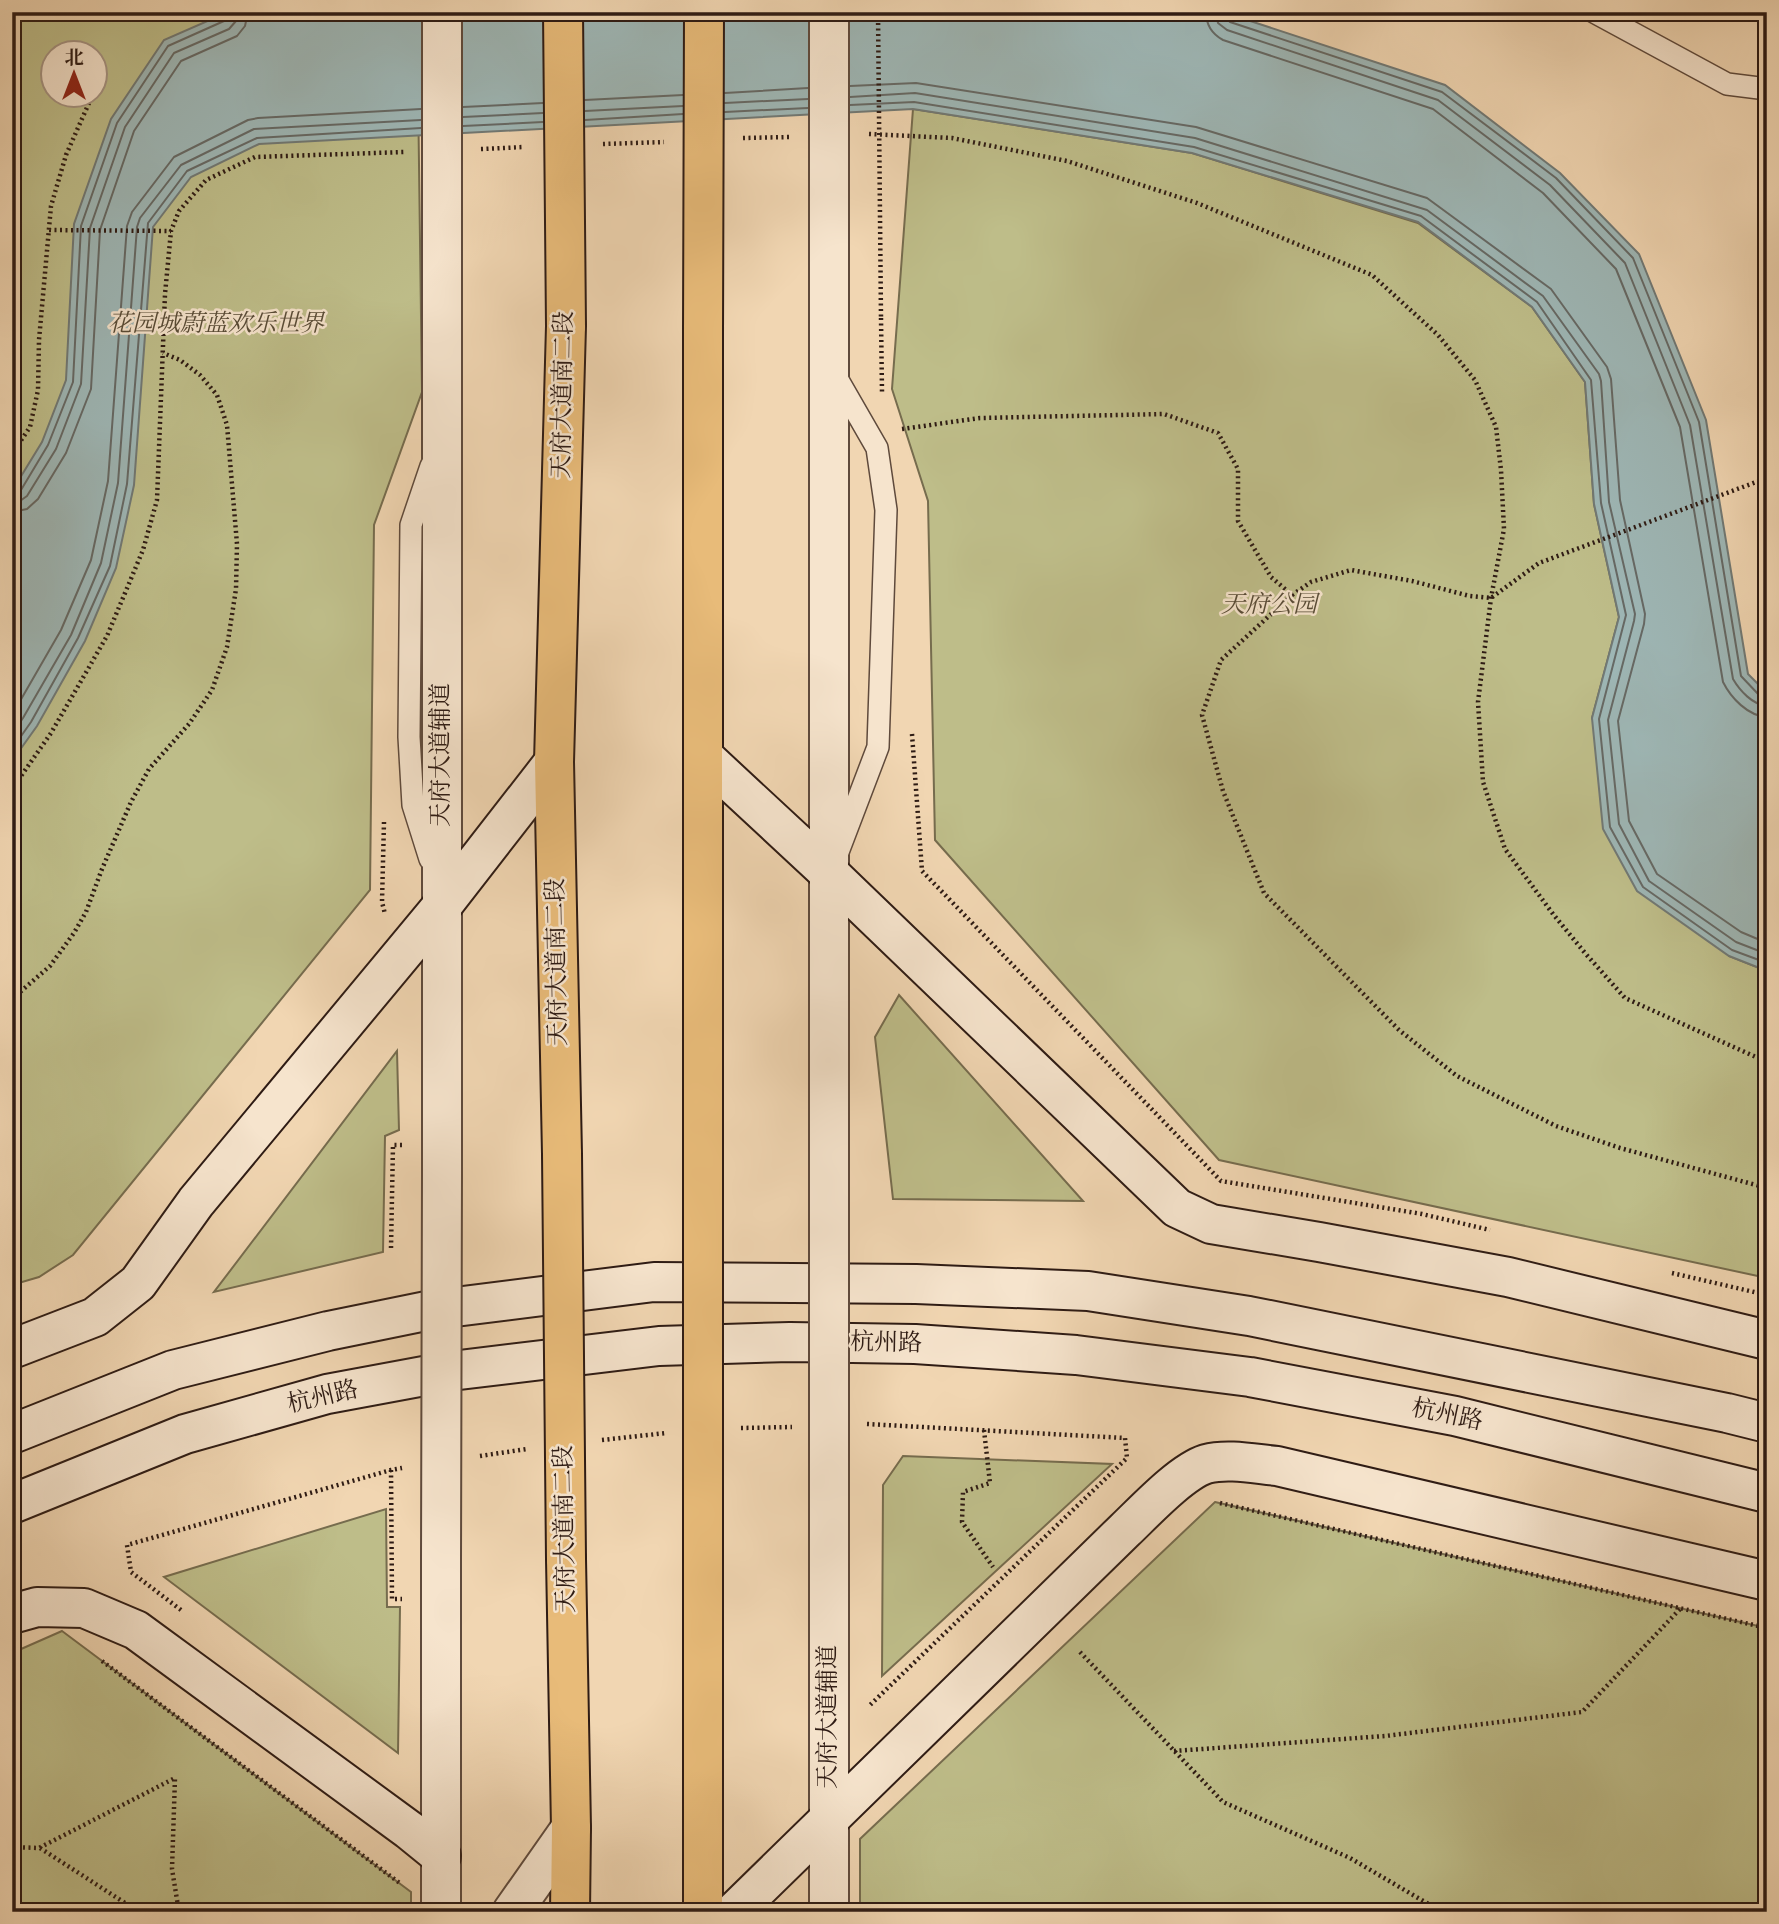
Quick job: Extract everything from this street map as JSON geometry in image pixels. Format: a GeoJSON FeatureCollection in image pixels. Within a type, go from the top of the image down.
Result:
{"type":"FeatureCollection","features":[{"type":"Feature","properties":{"kind":"highway","name":"天府大道南二段"},"geometry":{"type":"LineString","coordinates":[[563,12],[566,326],[554,762],[562,1154],[570,1912]]}},
{"type":"Feature","properties":{"kind":"highway"},"geometry":{"type":"LineString","coordinates":[[703,1912],[704,12]]}},
{"type":"Feature","properties":{"kind":"main road","name":"天府大道辅道"},"geometry":{"type":"LineString","coordinates":[[442,12],[442,1856]]}},
{"type":"Feature","properties":{"kind":"main road"},"geometry":{"type":"LineString","coordinates":[[829,12],[829,873]]}},
{"type":"Feature","properties":{"kind":"main road"},"geometry":{"type":"LineString","coordinates":[[703,756],[829,873],[1177,1208],[1211,1224],[1508,1277],[1767,1340]]}},
{"type":"Feature","properties":{"kind":"main road"},"geometry":{"type":"LineString","coordinates":[[12,1349],[95,1317],[138,1283],[195,1202],[442,906],[554,762]]}},
{"type":"Feature","properties":{"kind":"main road","name":"天府大道辅道"},"geometry":{"type":"LineString","coordinates":[[829,873],[829,1912]]}},
{"type":"Feature","properties":{"kind":"main road"},"geometry":{"type":"LineString","coordinates":[[12,1434],[173,1370],[328,1331],[431,1310],[654,1282],[916,1284],[1088,1291],[1250,1316],[1767,1423]]}},
{"type":"Feature","properties":{"kind":"main road","name":"杭州路"},"geometry":{"type":"LineString","coordinates":[[12,1504],[185,1434],[327,1395],[451,1371],[659,1346],[790,1342],[915,1344],[1076,1355],[1250,1377],[1455,1416],[1767,1493]]}},
{"type":"Feature","properties":{"kind":"main road"},"geometry":{"type":"LineString","coordinates":[[734,1912],[1177,1481],[1205,1464],[1234,1462],[1277,1466],[1767,1581]]}},
{"type":"Feature","properties":{"kind":"main road"},"geometry":{"type":"LineString","coordinates":[[12,1614],[37,1606],[84,1608],[136,1630],[442,1856],[426,1902]]}},
{"type":"Feature","properties":{"kind":"main road"},"geometry":{"type":"LineString","coordinates":[[512,1912],[571,1828]]}},
{"type":"Feature","properties":{"kind":"lane"},"geometry":{"type":"LineString","coordinates":[[1594,12],[1727,84],[1767,89]]}},
{"type":"Feature","properties":{"kind":"lane"},"geometry":{"type":"LineString","coordinates":[[829,350],[877,448],[887,510],[878,747],[829,873]]}},
{"type":"Feature","properties":{"kind":"path"},"geometry":{"type":"LineString","coordinates":[[878,12],[882,399],[892,431]]}},
{"type":"Feature","properties":{"kind":"path"},"geometry":{"type":"LineString","coordinates":[[12,454],[30,427],[38,390],[39,340],[51,206],[66,155],[87,108]]}},
{"type":"Feature","properties":{"kind":"path"},"geometry":{"type":"LineString","coordinates":[[48,230],[171,231]]}},
{"type":"Feature","properties":{"kind":"path"},"geometry":{"type":"LineString","coordinates":[[12,999],[50,966],[74,933],[86,912],[137,791],[149,769],[189,724],[212,690],[227,647],[236,589],[237,544],[227,425],[217,396],[200,375],[180,360],[163,353]]}},
{"type":"Feature","properties":{"kind":"path"},"geometry":{"type":"LineString","coordinates":[[877,448],[892,431],[980,418],[1164,414],[1218,433],[1238,468],[1238,521],[1271,577],[1292,595]]}},
{"type":"Feature","properties":{"kind":"path"},"geometry":{"type":"LineString","coordinates":[[1767,478],[1539,563],[1491,598],[1470,596],[1412,581],[1351,570],[1311,582],[1292,595],[1221,660],[1202,715],[1223,791],[1264,893],[1399,1030],[1457,1076],[1556,1126],[1620,1149],[1767,1188]]}},
{"type":"Feature","properties":{"kind":"path"},"geometry":{"type":"LineString","coordinates":[[912,733],[922,871],[1221,1181],[1422,1214],[1502,1233]]}},
{"type":"Feature","properties":{"kind":"path"},"geometry":{"type":"LineString","coordinates":[[391,1248],[393,1145]]}},
{"type":"Feature","properties":{"kind":"path"},"geometry":{"type":"LineString","coordinates":[[1661,1270],[1767,1295]]}},
{"type":"Feature","properties":{"kind":"path"},"geometry":{"type":"LineString","coordinates":[[861,1713],[1127,1458],[1125,1438],[867,1424]]}},
{"type":"Feature","properties":{"kind":"path"},"geometry":{"type":"LineString","coordinates":[[731,1429],[799,1426]]}},
{"type":"Feature","properties":{"kind":"path"},"geometry":{"type":"LineString","coordinates":[[984,1430],[990,1483],[963,1492],[962,1522],[993,1567]]}},
{"type":"Feature","properties":{"kind":"path"},"geometry":{"type":"LineString","coordinates":[[598,1440],[677,1431]]}},
{"type":"Feature","properties":{"kind":"path"},"geometry":{"type":"LineString","coordinates":[[468,1458],[532,1448]]}},
{"type":"Feature","properties":{"kind":"path"},"geometry":{"type":"LineString","coordinates":[[185,1613],[131,1572],[127,1545],[403,1468]]}},
{"type":"Feature","properties":{"kind":"path"},"geometry":{"type":"LineString","coordinates":[[391,1470],[392,1599]]}},
{"type":"Feature","properties":{"kind":"path"},"geometry":{"type":"LineString","coordinates":[[1215,1502],[1767,1628]]}},
{"type":"Feature","properties":{"kind":"path"},"geometry":{"type":"LineString","coordinates":[[1174,1751],[1385,1736],[1582,1712],[1681,1608]]}},
{"type":"Feature","properties":{"kind":"path"},"geometry":{"type":"LineString","coordinates":[[1080,1652],[1223,1802],[1350,1858],[1442,1912]]}},
{"type":"Feature","properties":{"kind":"path"},"geometry":{"type":"LineString","coordinates":[[94,1655],[426,1902]]}},
{"type":"Feature","properties":{"kind":"path"},"geometry":{"type":"LineString","coordinates":[[12,1847],[40,1848],[175,1778],[172,1869],[179,1912]]}},
{"type":"Feature","properties":{"kind":"path"},"geometry":{"type":"LineString","coordinates":[[40,1848],[139,1912]]}},
{"type":"Feature","properties":{"kind":"green space","name":"花园城蔚蓝欢乐世界"},"geometry":{"type":"Polygon","coordinates":[[[12,12],[417,12],[422,392],[374,525],[370,890],[73,1255],[39,1277],[12,1285],[12,12]]]}},
{"type":"Feature","properties":{"kind":"green space","name":"天府公园"},"geometry":{"type":"Polygon","coordinates":[[[913,109],[1192,153],[1418,223],[1532,307],[1585,382],[1594,504],[1619,617],[1592,718],[1729,956],[1767,971],[1767,1278],[1219,1160],[935,840],[928,501],[892,389],[913,109]]]}},
{"type":"Feature","properties":{"kind":"green space"},"geometry":{"type":"Polygon","coordinates":[[[899,995],[1083,1201],[893,1199],[875,1037],[899,995]]]}},
{"type":"Feature","properties":{"kind":"green space"},"geometry":{"type":"Polygon","coordinates":[[[397,1051],[399,1130],[385,1136],[383,1252],[214,1292],[397,1051]]]}},
{"type":"Feature","properties":{"kind":"green space"},"geometry":{"type":"Polygon","coordinates":[[[903,1456],[1112,1464],[882,1676],[883,1485],[903,1456]]]}},
{"type":"Feature","properties":{"kind":"green space"},"geometry":{"type":"Polygon","coordinates":[[[1215,1502],[1767,1628],[1767,1912],[860,1912],[860,1839],[1215,1502]]]}},
{"type":"Feature","properties":{"kind":"green space"},"geometry":{"type":"Polygon","coordinates":[[[386,1509],[387,1607],[400,1607],[398,1753],[164,1577],[386,1509]]]}},
{"type":"Feature","properties":{"kind":"green space"},"geometry":{"type":"Polygon","coordinates":[[[62,1631],[411,1892],[411,1912],[12,1912],[12,1653],[62,1631]]]}},
{"type":"Feature","properties":{"kind":"water"},"geometry":{"type":"Polygon","coordinates":[[[228,12],[1223,12],[1445,85],[1560,173],[1639,254],[1706,420],[1748,674],[1767,693],[1767,971],[1729,956],[1637,891],[1603,829],[1592,718],[1619,617],[1594,504],[1585,382],[1532,307],[1418,222],[1192,153],[913,109],[259,144],[191,177],[153,227],[134,485],[116,568],[85,641],[37,726],[12,761],[12,491],[42,442],[66,380],[74,224],[111,119],[164,40],[228,12]]]}}]}
